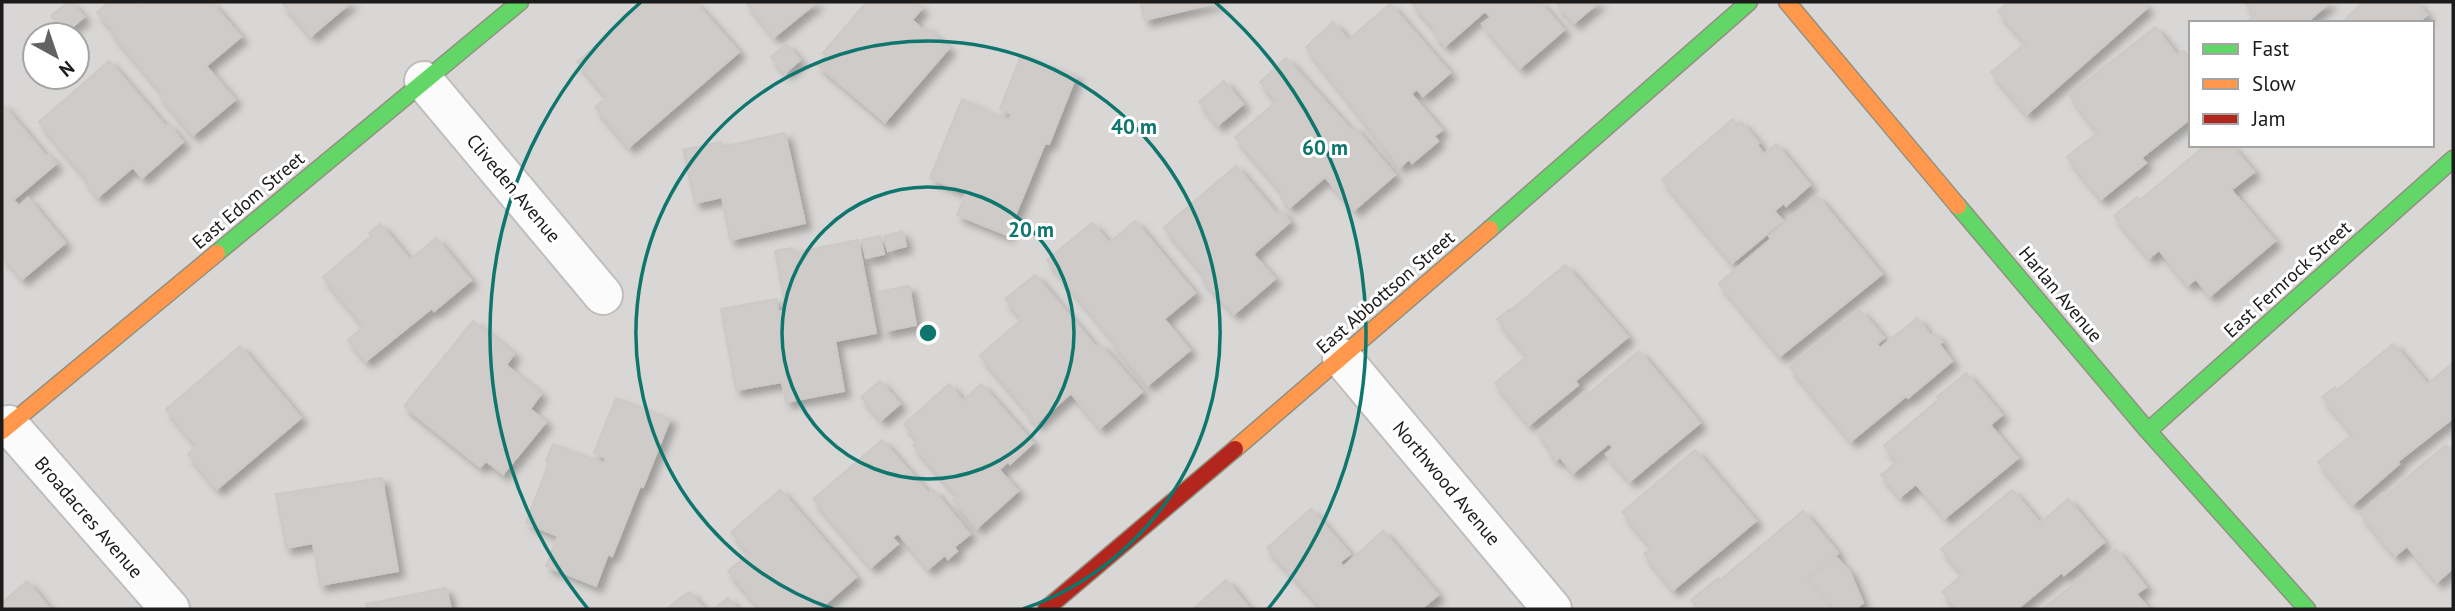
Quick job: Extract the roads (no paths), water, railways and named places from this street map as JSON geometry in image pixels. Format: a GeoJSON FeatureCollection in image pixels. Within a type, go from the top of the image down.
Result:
{"type":"FeatureCollection","features":[{"type":"Feature","properties":{"kind":"street","name":"East Edom Street"},"geometry":{"type":"LineString","coordinates":[[5,428],[520,2]]}},
{"type":"Feature","properties":{"kind":"street","name":"East Abbottson Street"},"geometry":{"type":"LineString","coordinates":[[1046,609],[1342,358],[1749,2]]}},
{"type":"Feature","properties":{"kind":"street","name":"Harlan Avenue"},"geometry":{"type":"LineString","coordinates":[[1787,2],[2148,431],[2306,609]]}},
{"type":"Feature","properties":{"kind":"street","name":"Cliveden Avenue"},"geometry":{"type":"LineString","coordinates":[[424,81],[603,295]]}},
{"type":"Feature","properties":{"kind":"street","name":"East Fernrock Street"},"geometry":{"type":"LineString","coordinates":[[2148,431],[2453,159]]}},
{"type":"Feature","properties":{"kind":"street","name":"Northwood Avenue"},"geometry":{"type":"LineString","coordinates":[[1342,358],[1552,609]]}},
{"type":"Feature","properties":{"kind":"street","name":"Broadacres Avenue"},"geometry":{"type":"LineString","coordinates":[[5,428],[170,609]]}}]}
